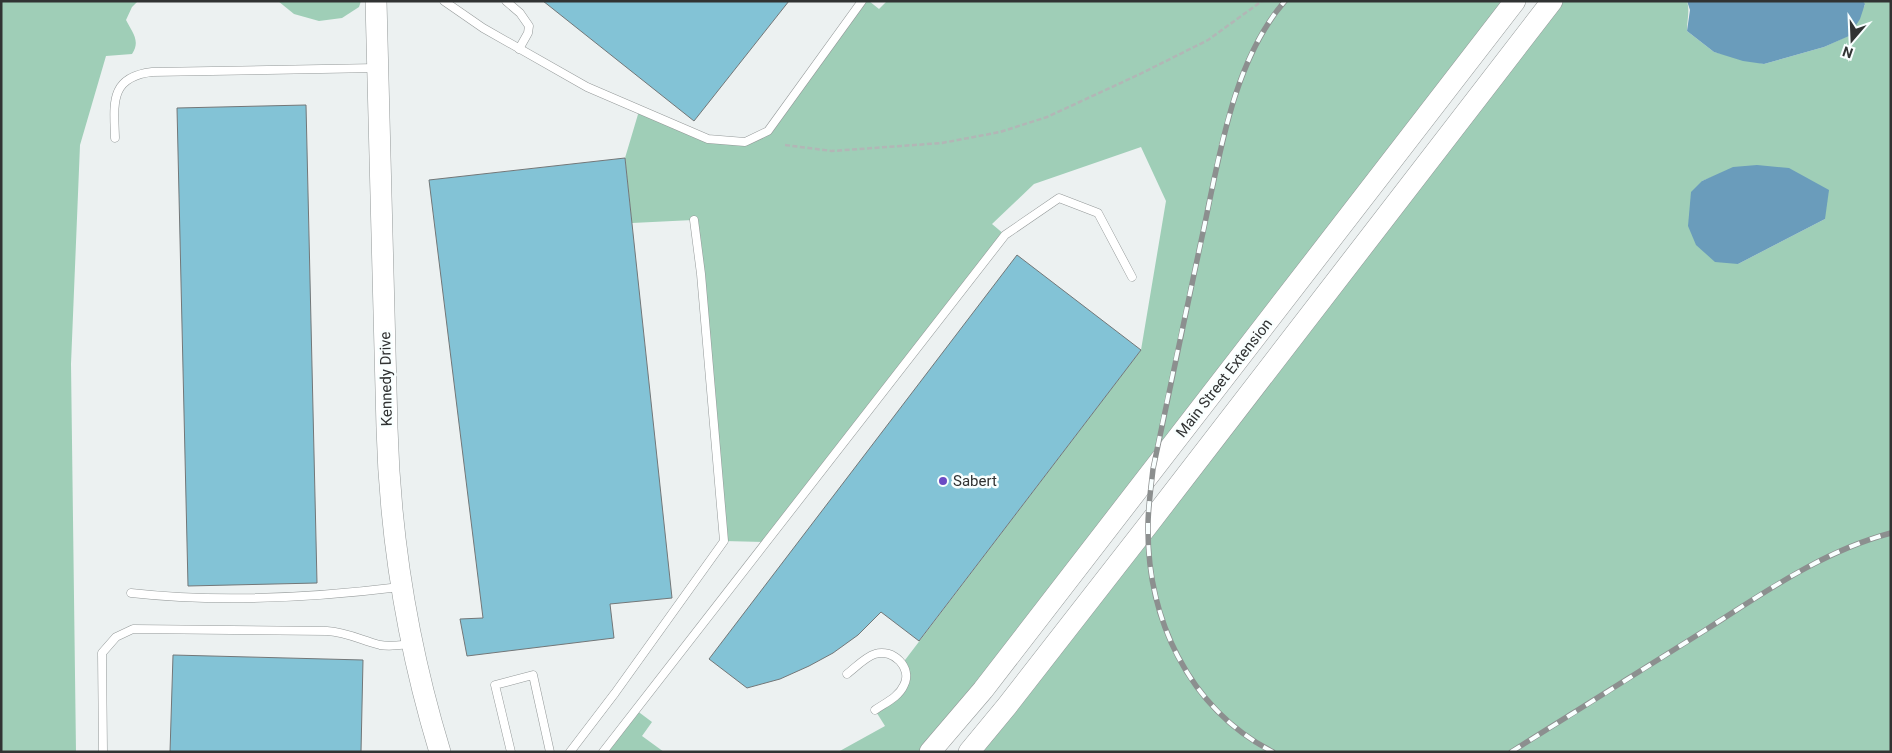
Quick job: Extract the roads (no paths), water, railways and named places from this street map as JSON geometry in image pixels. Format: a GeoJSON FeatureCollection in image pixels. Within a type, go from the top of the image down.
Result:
{"type":"FeatureCollection","features":[{"type":"Feature","properties":{"kind":"main road","name":"Kennedy Drive"},"geometry":{"type":"LineString","coordinates":[[376,1],[388,461],[393,521],[402,587],[413,644],[440,752]]}},
{"type":"Feature","properties":{"kind":"main road","name":"Main Street Extension"},"geometry":{"type":"LineString","coordinates":[[930,752],[983,690],[1515,1]]}},
{"type":"Feature","properties":{"kind":"main road","name":"Main Street Extension"},"geometry":{"type":"LineString","coordinates":[[969,752],[1007,706],[1552,1]]}},
{"type":"Feature","properties":{"kind":"lane"},"geometry":{"type":"LineString","coordinates":[[444,1],[482,28],[587,87],[639,111],[708,139],[745,142],[768,131],[862,1]]}},
{"type":"Feature","properties":{"kind":"lane"},"geometry":{"type":"LineString","coordinates":[[506,1],[527,20],[529,26],[528,33],[519,49]]}},
{"type":"Feature","properties":{"kind":"lane"},"geometry":{"type":"LineString","coordinates":[[115,138],[114,109],[117,92],[121,85],[134,75],[152,72],[285,68],[378,68]]}},
{"type":"Feature","properties":{"kind":"lane"},"geometry":{"type":"LineString","coordinates":[[603,752],[1005,236],[1059,198],[1098,213],[1132,277]]}},
{"type":"Feature","properties":{"kind":"lane"},"geometry":{"type":"LineString","coordinates":[[570,752],[724,541],[701,274],[694,220]]}},
{"type":"Feature","properties":{"kind":"lane"},"geometry":{"type":"LineString","coordinates":[[132,593],[185,598],[277,597],[349,593],[402,587]]}},
{"type":"Feature","properties":{"kind":"lane"},"geometry":{"type":"LineString","coordinates":[[103,752],[102,653],[116,638],[133,629],[335,631],[350,634],[380,645],[413,644]]}},
{"type":"Feature","properties":{"kind":"lane"},"geometry":{"type":"LineString","coordinates":[[847,674],[873,654],[880,652],[894,656],[902,664],[907,676],[903,688],[893,698],[875,710]]}},
{"type":"Feature","properties":{"kind":"lane"},"geometry":{"type":"LineString","coordinates":[[511,752],[495,685],[533,675],[550,752]]}},
{"type":"Feature","properties":{"kind":"water"},"geometry":{"type":"Polygon","coordinates":[[[1687,1],[1863,1],[1865,4],[1860,19],[1849,36],[1824,47],[1764,64],[1743,61],[1714,52],[1687,31],[1690,10],[1687,1]]]}},
{"type":"Feature","properties":{"kind":"water"},"geometry":{"type":"Polygon","coordinates":[[[1757,165],[1789,168],[1829,190],[1825,219],[1738,264],[1715,262],[1696,245],[1688,226],[1691,192],[1702,181],[1733,167],[1757,165]]]}},
{"type":"Feature","properties":{"kind":"railway"},"geometry":{"type":"LineString","coordinates":[[1273,752],[1243,733],[1217,711],[1196,685],[1178,657],[1165,626],[1155,594],[1148,526],[1153,469],[1220,150],[1239,85],[1251,55],[1266,26],[1285,1]]}},
{"type":"Feature","properties":{"kind":"railway"},"geometry":{"type":"LineString","coordinates":[[1511,752],[1795,574],[1842,550],[1891,533]]}},
{"type":"Feature","properties":{"kind":"place","name":"Sabert"},"geometry":{"type":"Point","coordinates":[943,481]}}]}
